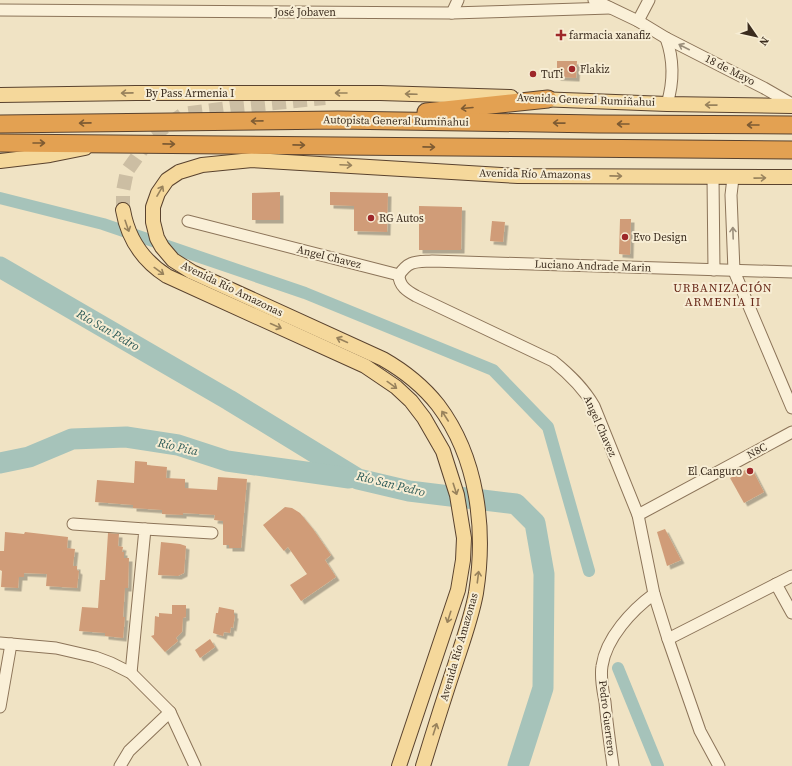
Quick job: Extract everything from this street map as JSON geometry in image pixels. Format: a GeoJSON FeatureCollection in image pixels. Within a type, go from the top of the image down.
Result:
{"type":"FeatureCollection","features":[{"type":"Feature","properties":{"kind":"highway"},"geometry":{"type":"LineString","coordinates":[[338,120],[548,99]]}},
{"type":"Feature","properties":{"kind":"highway","name":"Autopista General Rumiñahui"},"geometry":{"type":"LineString","coordinates":[[0,124],[338,120],[792,125]]}},
{"type":"Feature","properties":{"kind":"highway"},"geometry":{"type":"LineString","coordinates":[[0,143],[792,150]]}},
{"type":"Feature","properties":{"kind":"main road","name":"By Pass Armenia I"},"geometry":{"type":"LineString","coordinates":[[0,95],[136,93],[380,93]]}},
{"type":"Feature","properties":{"kind":"main road","name":"Avenida General Rumiñahui"},"geometry":{"type":"LineString","coordinates":[[380,93],[500,96],[667,104],[792,105]]}},
{"type":"Feature","properties":{"kind":"main road"},"geometry":{"type":"LineString","coordinates":[[365,94],[380,93]]}},
{"type":"Feature","properties":{"kind":"main road"},"geometry":{"type":"LineString","coordinates":[[0,160],[50,155],[106,143]]}},
{"type":"Feature","properties":{"kind":"main road","name":"Avenida Río Amazonas"},"geometry":{"type":"LineString","coordinates":[[423,766],[476,594],[480,533],[476,490],[463,450],[453,428],[438,406],[414,380],[399,368],[383,359],[192,272],[172,260],[162,247],[155,229],[153,214],[155,200],[162,187],[172,176],[186,169],[202,165],[252,160],[518,176],[733,178],[792,177]]}},
{"type":"Feature","properties":{"kind":"main road","name":"Avenida Río Amazonas"},"geometry":{"type":"LineString","coordinates":[[123,210],[127,227],[133,242],[147,261],[167,276],[365,366],[396,387],[411,401],[424,418],[443,452],[457,495],[464,538],[464,560],[458,590],[398,766]]}},
{"type":"Feature","properties":{"kind":"street"},"geometry":{"type":"LineString","coordinates":[[452,13],[458,0]]}},
{"type":"Feature","properties":{"kind":"street","name":"18 de Mayo"},"geometry":{"type":"LineString","coordinates":[[594,0],[764,88],[792,105]]}},
{"type":"Feature","properties":{"kind":"street"},"geometry":{"type":"LineString","coordinates":[[638,22],[650,0]]}},
{"type":"Feature","properties":{"kind":"street","name":"José Jobaven"},"geometry":{"type":"LineString","coordinates":[[0,10],[452,13],[610,8]]}},
{"type":"Feature","properties":{"kind":"street"},"geometry":{"type":"LineString","coordinates":[[666,38],[670,48],[673,71],[667,104]]}},
{"type":"Feature","properties":{"kind":"street"},"geometry":{"type":"LineString","coordinates":[[713,177],[714,270]]}},
{"type":"Feature","properties":{"kind":"street"},"geometry":{"type":"LineString","coordinates":[[733,178],[731,195],[734,271],[792,408]]}},
{"type":"Feature","properties":{"kind":"street","name":"Angel Chavez"},"geometry":{"type":"LineString","coordinates":[[188,221],[399,275],[399,279],[403,287],[416,296],[553,361],[569,375],[585,392],[594,406],[638,515],[654,594],[668,639],[700,731],[719,766]]}},
{"type":"Feature","properties":{"kind":"street","name":"Luciano Andrade Marin"},"geometry":{"type":"LineString","coordinates":[[399,275],[404,266],[432,261],[792,272]]}},
{"type":"Feature","properties":{"kind":"street","name":"N8C"},"geometry":{"type":"LineString","coordinates":[[638,515],[792,432]]}},
{"type":"Feature","properties":{"kind":"street"},"geometry":{"type":"LineString","coordinates":[[73,524],[212,533]]}},
{"type":"Feature","properties":{"kind":"street"},"geometry":{"type":"LineString","coordinates":[[131,673],[145,529]]}},
{"type":"Feature","properties":{"kind":"street"},"geometry":{"type":"LineString","coordinates":[[668,639],[792,576]]}},
{"type":"Feature","properties":{"kind":"street"},"geometry":{"type":"LineString","coordinates":[[776,584],[792,613]]}},
{"type":"Feature","properties":{"kind":"street","name":"Pedro Guerrero"},"geometry":{"type":"LineString","coordinates":[[613,766],[602,681],[602,666],[605,654],[614,636],[630,614],[641,603],[654,594]]}},
{"type":"Feature","properties":{"kind":"street"},"geometry":{"type":"LineString","coordinates":[[0,706],[5,644],[56,648],[95,657],[131,673],[170,712],[195,766]]}},
{"type":"Feature","properties":{"kind":"street"},"geometry":{"type":"LineString","coordinates":[[120,766],[129,751],[170,712]]}},
{"type":"Feature","properties":{"kind":"building"},"geometry":{"type":"Polygon","coordinates":[[[557,61],[577,61],[576,78],[557,77],[557,61]]]}},
{"type":"Feature","properties":{"kind":"building"},"geometry":{"type":"Polygon","coordinates":[[[280,192],[280,220],[252,220],[252,193],[280,192]]]}},
{"type":"Feature","properties":{"kind":"building","name":"RG Autos"},"geometry":{"type":"Polygon","coordinates":[[[330,192],[388,193],[387,232],[354,231],[354,206],[330,205],[330,192]]]}},
{"type":"Feature","properties":{"kind":"building"},"geometry":{"type":"Polygon","coordinates":[[[419,206],[462,207],[461,250],[419,250],[419,206]]]}},
{"type":"Feature","properties":{"kind":"building","name":"Evo Design"},"geometry":{"type":"Polygon","coordinates":[[[620,219],[631,219],[630,255],[619,254],[620,219]]]}},
{"type":"Feature","properties":{"kind":"building"},"geometry":{"type":"Polygon","coordinates":[[[492,221],[505,222],[503,242],[490,241],[492,221]]]}},
{"type":"Feature","properties":{"kind":"building"},"geometry":{"type":"Polygon","coordinates":[[[135,461],[147,462],[147,465],[167,467],[166,478],[185,479],[185,488],[217,490],[218,477],[247,479],[241,548],[229,548],[229,545],[223,545],[223,521],[214,520],[215,515],[183,513],[183,515],[162,514],[162,510],[133,508],[133,505],[95,502],[97,480],[134,483],[135,461]]]}},
{"type":"Feature","properties":{"kind":"building"},"geometry":{"type":"Polygon","coordinates":[[[751,467],[764,492],[744,503],[730,478],[751,467]]]}},
{"type":"Feature","properties":{"kind":"building"},"geometry":{"type":"Polygon","coordinates":[[[285,507],[292,508],[300,513],[313,529],[331,555],[325,560],[336,577],[301,601],[290,585],[307,574],[288,547],[284,551],[263,525],[285,507]]]}},
{"type":"Feature","properties":{"kind":"building"},"geometry":{"type":"Polygon","coordinates":[[[665,529],[681,560],[667,566],[657,532],[665,529]]]}},
{"type":"Feature","properties":{"kind":"building"},"geometry":{"type":"Polygon","coordinates":[[[5,532],[24,534],[25,532],[68,537],[67,548],[75,549],[73,566],[77,566],[77,570],[79,571],[77,588],[46,586],[47,574],[24,573],[24,577],[19,577],[18,588],[1,587],[2,571],[0,570],[0,551],[4,551],[5,532]]]}},
{"type":"Feature","properties":{"kind":"building"},"geometry":{"type":"Polygon","coordinates":[[[108,533],[119,534],[118,546],[123,547],[122,552],[124,552],[124,558],[129,558],[128,588],[125,588],[123,638],[105,636],[105,633],[79,631],[82,607],[98,608],[100,580],[105,580],[108,533]]]}},
{"type":"Feature","properties":{"kind":"building"},"geometry":{"type":"Polygon","coordinates":[[[161,542],[186,546],[184,573],[178,576],[158,575],[161,542]]]}},
{"type":"Feature","properties":{"kind":"building"},"geometry":{"type":"Polygon","coordinates":[[[172,605],[186,605],[186,617],[183,618],[182,632],[176,638],[178,641],[165,652],[151,636],[154,635],[155,616],[159,617],[159,613],[172,614],[172,605]]]}},
{"type":"Feature","properties":{"kind":"building"},"geometry":{"type":"Polygon","coordinates":[[[219,607],[234,610],[235,615],[233,628],[231,627],[230,633],[224,632],[223,636],[213,633],[216,613],[218,613],[219,607]]]}},
{"type":"Feature","properties":{"kind":"building"},"geometry":{"type":"Polygon","coordinates":[[[210,639],[215,647],[200,658],[195,650],[210,639]]]}},
{"type":"Feature","properties":{"kind":"waterway"},"geometry":{"type":"LineString","coordinates":[[0,198],[103,224],[305,293],[493,370],[548,427],[589,571]]}},
{"type":"Feature","properties":{"kind":"waterway","name":"Río San Pedro"},"geometry":{"type":"LineString","coordinates":[[0,267],[229,400],[358,479],[409,491],[516,504],[535,523],[544,574],[543,688],[518,766]]}},
{"type":"Feature","properties":{"kind":"waterway","name":"Río Pita"},"geometry":{"type":"LineString","coordinates":[[0,463],[29,457],[72,439],[126,437],[178,445],[227,461],[349,478]]}},
{"type":"Feature","properties":{"kind":"waterway"},"geometry":{"type":"LineString","coordinates":[[618,668],[658,766]]}},
{"type":"Feature","properties":{"kind":"tunnel"},"geometry":{"type":"LineString","coordinates":[[123,210],[123,191],[127,171],[151,137],[183,114],[325,98]]}},
{"type":"Feature","properties":{"kind":"place","name":"farmacia xanafiz"},"geometry":{"type":"Point","coordinates":[561,35]}},
{"type":"Feature","properties":{"kind":"place","name":"Flakiz"},"geometry":{"type":"Point","coordinates":[572,69]}},
{"type":"Feature","properties":{"kind":"place","name":"TuTi"},"geometry":{"type":"Point","coordinates":[533,74]}},
{"type":"Feature","properties":{"kind":"place","name":"RG Autos"},"geometry":{"type":"Point","coordinates":[371,218]}},
{"type":"Feature","properties":{"kind":"place","name":"Evo Design"},"geometry":{"type":"Point","coordinates":[625,237]}},
{"type":"Feature","properties":{"kind":"place","name":"El Canguro"},"geometry":{"type":"Point","coordinates":[750,471]}},
{"type":"Feature","properties":{"kind":"district","name":"URBANIZACIÓN ARMENIA II"},"geometry":{"type":"Point","coordinates":[723,295]}}]}
